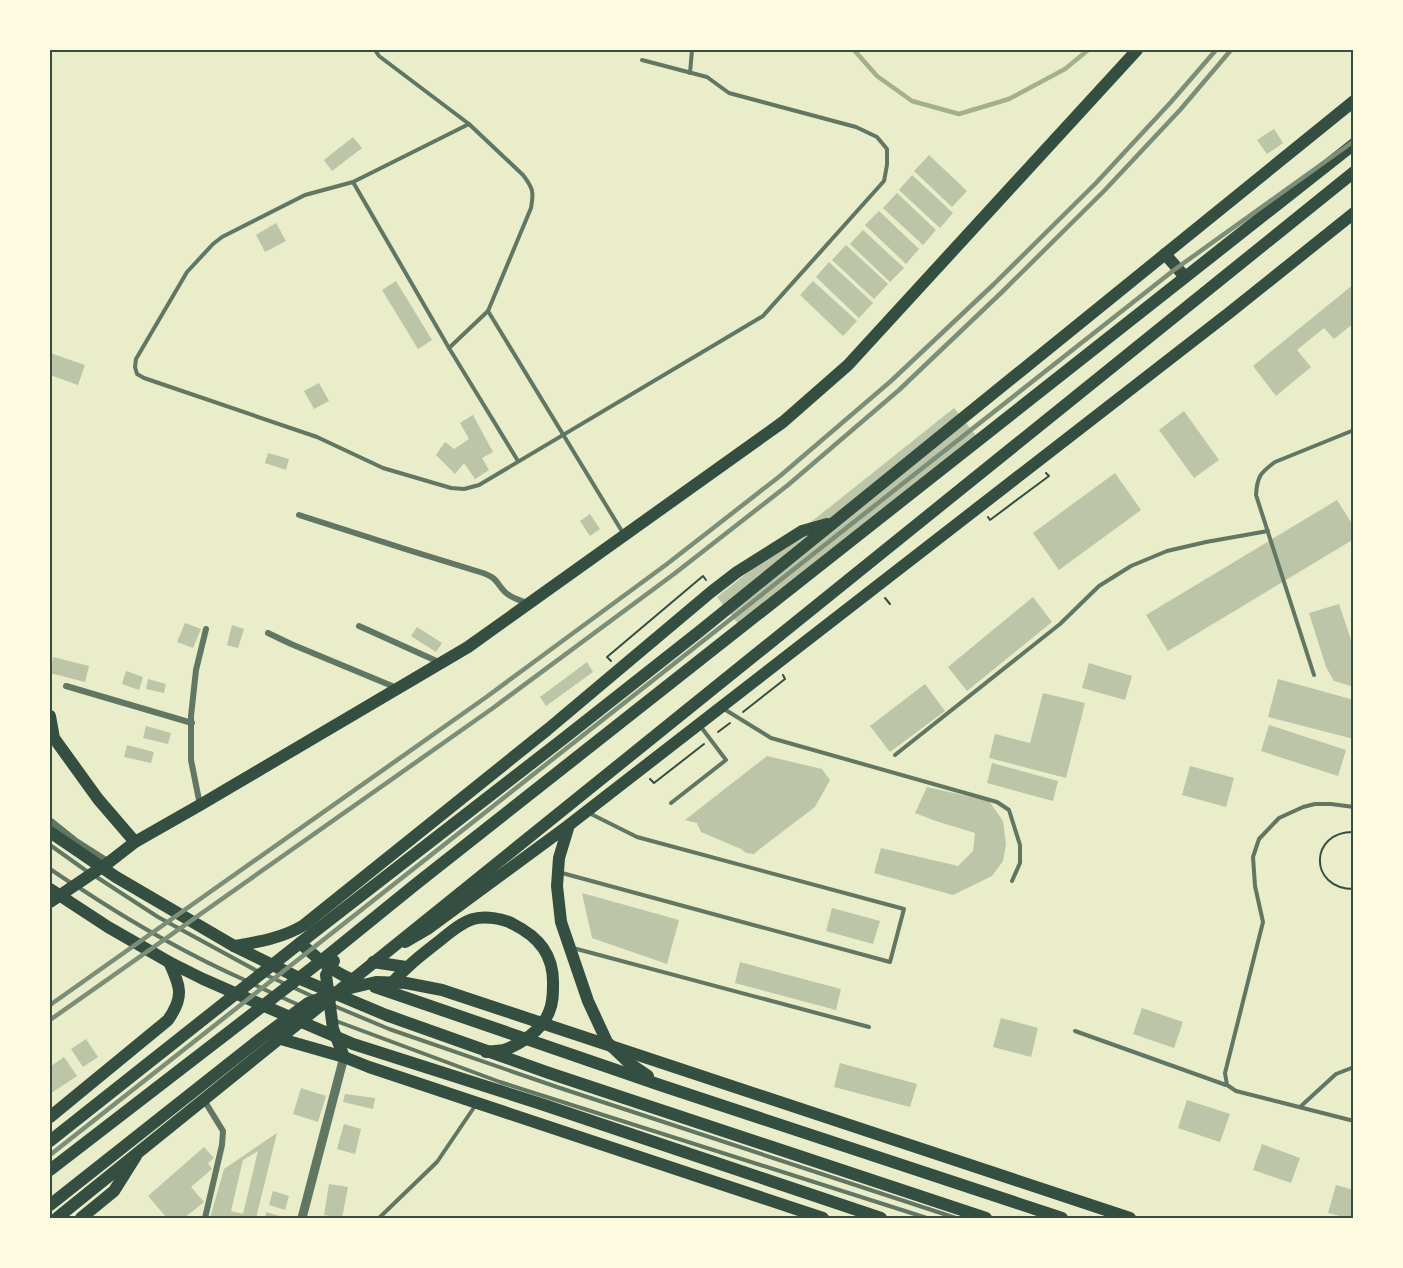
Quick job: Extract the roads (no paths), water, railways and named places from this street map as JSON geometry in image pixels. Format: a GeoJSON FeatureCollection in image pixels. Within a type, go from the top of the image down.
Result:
{"type":"FeatureCollection","features":[{"type":"Feature","properties":{"kind":"main road"},"geometry":{"type":"LineString","coordinates":[[881,1218],[538,1103],[353,1044],[169,962],[53,896],[108,863],[135,842],[468,647],[783,422],[820,392],[848,365],[1137,50]]}},
{"type":"Feature","properties":{"kind":"main road"},"geometry":{"type":"LineString","coordinates":[[50,1141],[300,943],[563,740],[1353,101]]}},
{"type":"Feature","properties":{"kind":"main road"},"geometry":{"type":"LineString","coordinates":[[50,1170],[326,964],[344,942],[1353,144]]}},
{"type":"Feature","properties":{"kind":"main road"},"geometry":{"type":"LineString","coordinates":[[57,1218],[1353,172]]}},
{"type":"Feature","properties":{"kind":"main road"},"geometry":{"type":"LineString","coordinates":[[377,959],[429,928],[569,825],[1229,313],[1353,213]]}},
{"type":"Feature","properties":{"kind":"main road"},"geometry":{"type":"LineString","coordinates":[[1166,254],[1185,277]]}},
{"type":"Feature","properties":{"kind":"main road"},"geometry":{"type":"LineString","coordinates":[[234,946],[281,936],[294,932],[304,925],[547,730],[737,572],[802,531],[834,522]]}},
{"type":"Feature","properties":{"kind":"main road"},"geometry":{"type":"LineString","coordinates":[[50,716],[52,736],[98,799],[135,842]]}},
{"type":"Feature","properties":{"kind":"main road"},"geometry":{"type":"LineString","coordinates":[[569,825],[559,858],[557,886],[561,922],[569,947],[588,1001],[607,1042],[629,1063],[660,1085]]}},
{"type":"Feature","properties":{"kind":"main road"},"geometry":{"type":"LineString","coordinates":[[50,832],[116,877],[234,946],[305,981],[376,1011],[549,1074],[987,1218]]}},
{"type":"Feature","properties":{"kind":"main road"},"geometry":{"type":"LineString","coordinates":[[386,990],[406,967],[454,929],[473,919],[493,918],[509,922],[527,931],[540,943],[549,956],[553,976],[553,998],[549,1014],[523,1041],[503,1050],[486,1052]]}},
{"type":"Feature","properties":{"kind":"main road"},"geometry":{"type":"LineString","coordinates":[[300,943],[326,964],[352,980],[1062,1218]]}},
{"type":"Feature","properties":{"kind":"main road"},"geometry":{"type":"LineString","coordinates":[[377,959],[406,967]]}},
{"type":"Feature","properties":{"kind":"main road"},"geometry":{"type":"LineString","coordinates":[[50,1117],[168,1020],[176,1010],[179,990],[169,962]]}},
{"type":"Feature","properties":{"kind":"main road"},"geometry":{"type":"LineString","coordinates":[[326,964],[333,1029],[344,1057]]}},
{"type":"Feature","properties":{"kind":"main road"},"geometry":{"type":"LineString","coordinates":[[50,1205],[308,1003],[343,990],[376,982],[386,982],[406,983],[442,990],[1130,1218]]}},
{"type":"Feature","properties":{"kind":"main road"},"geometry":{"type":"LineString","coordinates":[[281,1039],[344,1057],[823,1218]]}},
{"type":"Feature","properties":{"kind":"main road"},"geometry":{"type":"LineString","coordinates":[[81,1218],[114,1191],[136,1155]]}},
{"type":"Feature","properties":{"kind":"street"},"geometry":{"type":"LineString","coordinates":[[299,515],[483,573],[493,577],[512,597],[529,604]]}},
{"type":"Feature","properties":{"kind":"street"},"geometry":{"type":"LineString","coordinates":[[358,626],[441,663]]}},
{"type":"Feature","properties":{"kind":"street"},"geometry":{"type":"LineString","coordinates":[[200,806],[191,760],[192,723],[196,670],[206,629]]}},
{"type":"Feature","properties":{"kind":"street"},"geometry":{"type":"LineString","coordinates":[[268,633],[399,689]]}},
{"type":"Feature","properties":{"kind":"street"},"geometry":{"type":"LineString","coordinates":[[66,686],[192,723]]}},
{"type":"Feature","properties":{"kind":"street"},"geometry":{"type":"LineString","coordinates":[[50,822],[75,842],[108,863]]}},
{"type":"Feature","properties":{"kind":"street"},"geometry":{"type":"LineString","coordinates":[[302,1218],[344,1057]]}},
{"type":"Feature","properties":{"kind":"street"},"geometry":{"type":"LineString","coordinates":[[204,1100],[223,1131],[222,1145],[205,1218]]}},
{"type":"Feature","properties":{"kind":"lane"},"geometry":{"type":"LineString","coordinates":[[375,50],[379,56],[469,124],[523,175],[534,194],[531,208],[488,311],[448,348]]}},
{"type":"Feature","properties":{"kind":"lane"},"geometry":{"type":"LineString","coordinates":[[690,73],[692,50]]}},
{"type":"Feature","properties":{"kind":"lane"},"geometry":{"type":"LineString","coordinates":[[469,124],[353,182],[290,201],[213,243],[192,264],[136,359],[137,374],[317,438],[383,468],[451,488],[464,489],[479,485],[763,316],[884,181],[888,165],[886,149],[877,137],[856,127],[729,93],[706,78],[642,60]]}},
{"type":"Feature","properties":{"kind":"lane"},"geometry":{"type":"LineString","coordinates":[[353,182],[448,348],[518,461]]}},
{"type":"Feature","properties":{"kind":"lane"},"geometry":{"type":"LineString","coordinates":[[488,311],[625,535]]}},
{"type":"Feature","properties":{"kind":"lane"},"geometry":{"type":"LineString","coordinates":[[1314,675],[1256,495],[1258,477],[1275,462],[1353,430]]}},
{"type":"Feature","properties":{"kind":"lane"},"geometry":{"type":"LineString","coordinates":[[895,755],[1060,624],[1099,586],[1131,566],[1167,551],[1268,531]]}},
{"type":"Feature","properties":{"kind":"lane"},"geometry":{"type":"LineString","coordinates":[[721,707],[771,738],[997,802],[1009,810],[1020,845],[1020,863],[1012,881]]}},
{"type":"Feature","properties":{"kind":"lane"},"geometry":{"type":"LineString","coordinates":[[671,803],[726,760],[698,724]]}},
{"type":"Feature","properties":{"kind":"lane"},"geometry":{"type":"LineString","coordinates":[[1227,1085],[1225,1073],[1263,922],[1255,886],[1253,856],[1258,839],[1279,818],[1303,807],[1315,804],[1353,807]]}},
{"type":"Feature","properties":{"kind":"lane"},"geometry":{"type":"LineString","coordinates":[[558,872],[890,962],[904,909],[637,837],[585,812]]}},
{"type":"Feature","properties":{"kind":"lane"},"geometry":{"type":"LineString","coordinates":[[50,845],[158,917],[245,965],[389,1029],[560,1088],[956,1218]]}},
{"type":"Feature","properties":{"kind":"lane"},"geometry":{"type":"LineString","coordinates":[[50,869],[115,912],[173,944],[234,976],[316,1012]]}},
{"type":"Feature","properties":{"kind":"lane"},"geometry":{"type":"LineString","coordinates":[[569,947],[869,1027]]}},
{"type":"Feature","properties":{"kind":"lane"},"geometry":{"type":"LineString","coordinates":[[324,1016],[500,1082],[927,1218]]}},
{"type":"Feature","properties":{"kind":"lane"},"geometry":{"type":"LineString","coordinates":[[1075,1031],[1227,1085],[1236,1091],[1353,1121]]}},
{"type":"Feature","properties":{"kind":"lane"},"geometry":{"type":"LineString","coordinates":[[1300,1107],[1336,1074],[1353,1067]]}},
{"type":"Feature","properties":{"kind":"lane"},"geometry":{"type":"LineString","coordinates":[[379,1218],[437,1162],[477,1103]]}},
{"type":"Feature","properties":{"kind":"waterway"},"geometry":{"type":"LineString","coordinates":[[854,50],[877,76],[912,101],[959,114],[1009,99],[1065,69],[1088,50]]}},
{"type":"Feature","properties":{"kind":"railway"},"geometry":{"type":"LineString","coordinates":[[50,1005],[485,698],[667,564],[780,476],[891,381],[994,284],[1096,183],[1216,50]]}},
{"type":"Feature","properties":{"kind":"railway"},"geometry":{"type":"LineString","coordinates":[[50,1020],[493,708],[674,574],[788,485],[899,390],[1002,292],[1104,191],[1180,110],[1231,50]]}},
{"type":"Feature","properties":{"kind":"railway"},"geometry":{"type":"LineString","coordinates":[[50,1155],[1174,270],[1354,141]]}}]}
